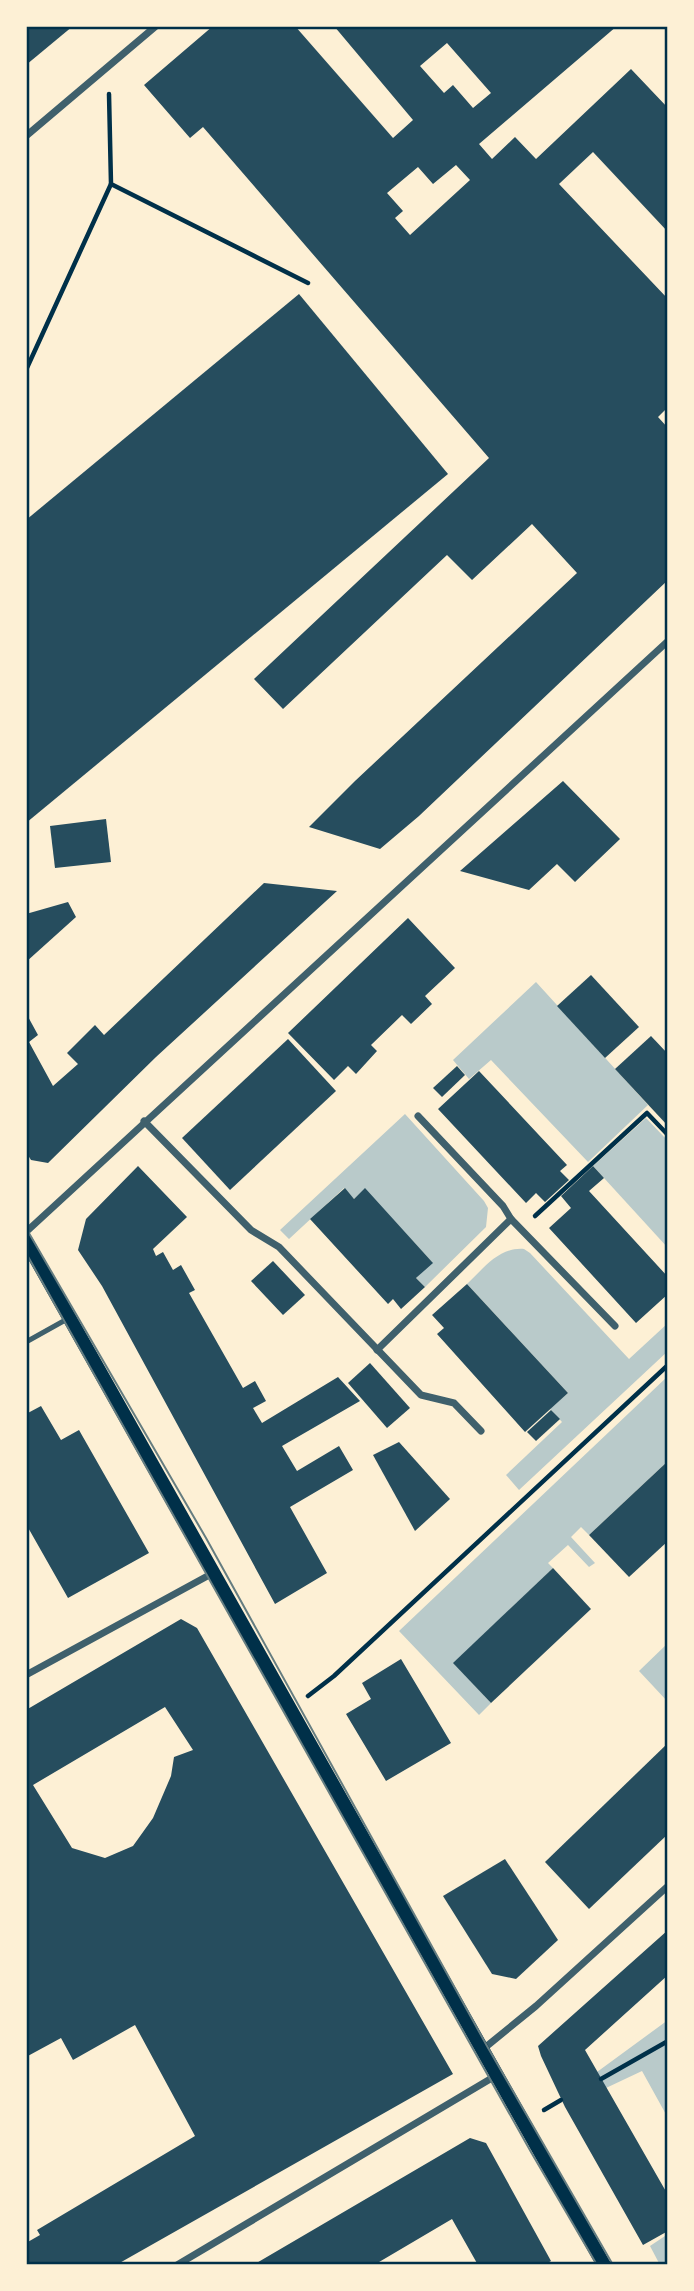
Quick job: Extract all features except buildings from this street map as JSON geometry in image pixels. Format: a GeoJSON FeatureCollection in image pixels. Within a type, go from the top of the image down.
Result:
{"type":"FeatureCollection","features":[{"type":"Feature","properties":{"kind":"main road"},"geometry":{"type":"LineString","coordinates":[[26,1241],[604,2265]]}},
{"type":"Feature","properties":{"kind":"street"},"geometry":{"type":"LineString","coordinates":[[26,136],[156,26]]}},
{"type":"Feature","properties":{"kind":"street"},"geometry":{"type":"LineString","coordinates":[[26,1232],[668,641]]}},
{"type":"Feature","properties":{"kind":"street"},"geometry":{"type":"LineString","coordinates":[[418,1116],[503,1206],[511,1219],[615,1326]]}},
{"type":"Feature","properties":{"kind":"street"},"geometry":{"type":"LineString","coordinates":[[144,1121],[251,1230],[279,1247],[421,1395],[454,1403],[481,1431]]}},
{"type":"Feature","properties":{"kind":"street"},"geometry":{"type":"LineString","coordinates":[[377,1350],[511,1219]]}},
{"type":"Feature","properties":{"kind":"street"},"geometry":{"type":"LineString","coordinates":[[26,1675],[213,1573]]}},
{"type":"Feature","properties":{"kind":"street"},"geometry":{"type":"LineString","coordinates":[[482,2051],[536,2006],[668,1886]]}},
{"type":"Feature","properties":{"kind":"street"},"geometry":{"type":"LineString","coordinates":[[177,2265],[497,2076]]}},
{"type":"Feature","properties":{"kind":"lane"},"geometry":{"type":"LineString","coordinates":[[26,1342],[69,1318]]}},
{"type":"Feature","properties":{"kind":"path"},"geometry":{"type":"LineString","coordinates":[[26,370],[111,184],[108,67]]}},
{"type":"Feature","properties":{"kind":"path"},"geometry":{"type":"LineString","coordinates":[[111,184],[308,283]]}},
{"type":"Feature","properties":{"kind":"path"},"geometry":{"type":"LineString","coordinates":[[521,1229],[647,1113],[668,1135]]}},
{"type":"Feature","properties":{"kind":"path"},"geometry":{"type":"LineString","coordinates":[[291,1710],[334,1676],[668,1365]]}},
{"type":"Feature","properties":{"kind":"path"},"geometry":{"type":"LineString","coordinates":[[601,2079],[668,2040]]}},
{"type":"Feature","properties":{"kind":"shaded area"},"geometry":{"type":"Polygon","coordinates":[[[536,982],[648,1105],[588,1162],[491,1060],[469,1079],[453,1060],[536,982]]]}},
{"type":"Feature","properties":{"kind":"shaded area"},"geometry":{"type":"Polygon","coordinates":[[[405,1114],[488,1208],[486,1227],[425,1287],[416,1278],[432,1262],[365,1189],[354,1199],[344,1188],[289,1239],[280,1230],[405,1114]]]}},
{"type":"Feature","properties":{"kind":"shaded area"},"geometry":{"type":"Polygon","coordinates":[[[646,1118],[668,1141],[668,1248],[593,1166],[646,1118]]]}},
{"type":"Feature","properties":{"kind":"shaded area"},"geometry":{"type":"Polygon","coordinates":[[[515,1249],[524,1249],[629,1359],[668,1323],[668,1351],[519,1490],[506,1475],[562,1422],[550,1409],[568,1393],[467,1284],[499,1255],[515,1249]]]}},
{"type":"Feature","properties":{"kind":"shaded area"},"geometry":{"type":"Polygon","coordinates":[[[668,1376],[668,1461],[589,1535],[581,1527],[571,1537],[595,1563],[589,1567],[568,1545],[548,1563],[553,1568],[454,1663],[491,1703],[479,1715],[399,1631],[668,1376]]]}},
{"type":"Feature","properties":{"kind":"shaded area"},"geometry":{"type":"Polygon","coordinates":[[[668,1643],[668,1702],[639,1671],[668,1643]]]}},
{"type":"Feature","properties":{"kind":"shaded area"},"geometry":{"type":"Polygon","coordinates":[[[668,2020],[668,2118],[642,2071],[606,2088],[597,2072],[668,2020]]]}},
{"type":"Feature","properties":{"kind":"shaded area"},"geometry":{"type":"Polygon","coordinates":[[[668,2234],[668,2265],[660,2265],[650,2246],[668,2234]]]}},
{"type":"Feature","properties":{"kind":"tram line"},"geometry":{"type":"LineString","coordinates":[[26,1228],[206,1538],[487,2046],[613,2265]]}},
{"type":"Feature","properties":{"kind":"tram line"},"geometry":{"type":"LineString","coordinates":[[26,1253],[597,2265]]}}]}
